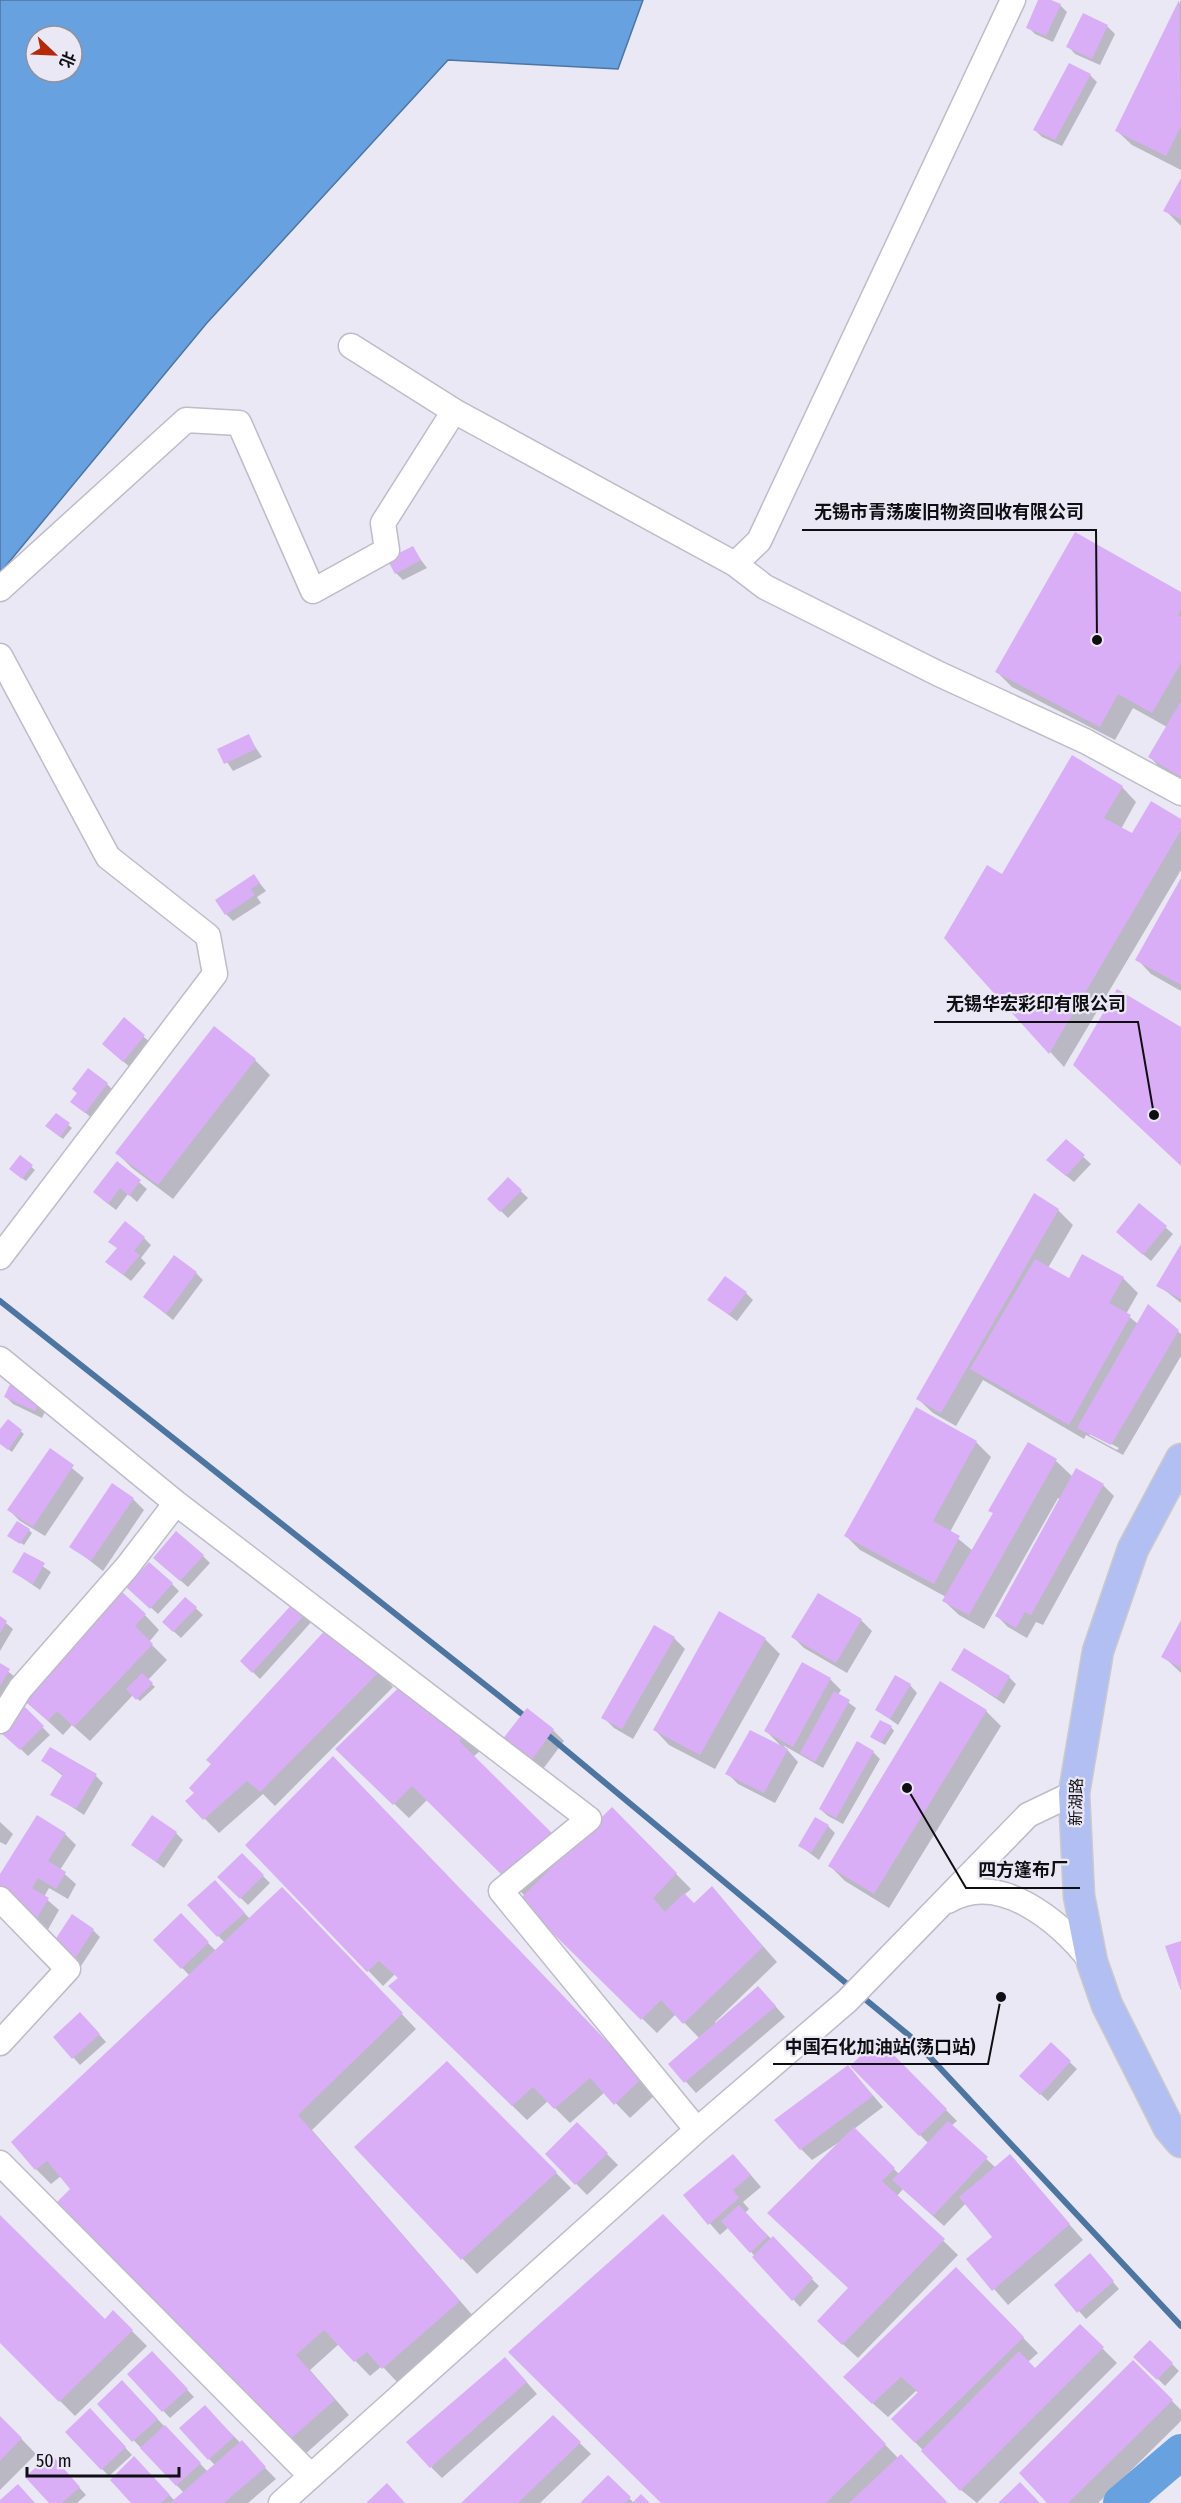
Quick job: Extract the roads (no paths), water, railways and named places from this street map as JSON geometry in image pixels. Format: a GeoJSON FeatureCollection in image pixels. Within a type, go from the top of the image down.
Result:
{"type":"FeatureCollection","features":[{"type":"Feature","properties":{"kind":"main road","name":"新湖路"},"geometry":{"type":"LineString","coordinates":[[1181,1459],[1133,1549],[1098,1651],[1074,1793],[1079,1896],[1092,1962],[1107,2005],[1169,2128],[1181,2142]]}},
{"type":"Feature","properties":{"kind":"street"},"geometry":{"type":"LineString","coordinates":[[735,564],[759,541],[1012,0]]}},
{"type":"Feature","properties":{"kind":"street"},"geometry":{"type":"LineString","coordinates":[[351,346],[454,411],[735,564],[765,587],[939,674],[1085,741],[1181,793]]}},
{"type":"Feature","properties":{"kind":"street"},"geometry":{"type":"LineString","coordinates":[[0,589],[186,420],[240,423],[313,591],[387,550],[383,524],[454,411]]}},
{"type":"Feature","properties":{"kind":"street"},"geometry":{"type":"LineString","coordinates":[[0,656],[108,857],[208,936],[215,974],[5,1250]]}},
{"type":"Feature","properties":{"kind":"street"},"geometry":{"type":"LineString","coordinates":[[0,1359],[176,1503],[589,1819],[501,1891],[697,2130]]}},
{"type":"Feature","properties":{"kind":"street"},"geometry":{"type":"LineString","coordinates":[[0,1720],[20,1689],[127,1567],[176,1503]]}},
{"type":"Feature","properties":{"kind":"street"},"geometry":{"type":"LineString","coordinates":[[281,2503],[697,2130],[847,2001],[1028,1815],[1074,1793]]}},
{"type":"Feature","properties":{"kind":"street"},"geometry":{"type":"LineString","coordinates":[[936,1908],[957,1896],[978,1890],[999,1893],[1022,1902],[1070,1934],[1092,1962]]}},
{"type":"Feature","properties":{"kind":"street"},"geometry":{"type":"LineString","coordinates":[[0,1899],[68,1969],[0,2043]]}},
{"type":"Feature","properties":{"kind":"street"},"geometry":{"type":"LineString","coordinates":[[0,2163],[311,2476]]}},
{"type":"Feature","properties":{"kind":"water"},"geometry":{"type":"Polygon","coordinates":[[[0,0],[643,0],[618,69],[448,60],[206,324],[0,573],[0,0]]]}},
{"type":"Feature","properties":{"kind":"waterway"},"geometry":{"type":"LineString","coordinates":[[0,1301],[527,1718]]}},
{"type":"Feature","properties":{"kind":"waterway"},"geometry":{"type":"LineString","coordinates":[[544,1732],[852,1988]]}},
{"type":"Feature","properties":{"kind":"waterway"},"geometry":{"type":"LineString","coordinates":[[860,1995],[911,2037],[1181,2326]]}},
{"type":"Feature","properties":{"kind":"waterway"},"geometry":{"type":"LineString","coordinates":[[1121,2503],[1181,2452]]}},
{"type":"Feature","properties":{"kind":"place","name":"无锡市青荡废旧物资回收有限公司"},"geometry":{"type":"Point","coordinates":[1097,640]}},
{"type":"Feature","properties":{"kind":"place","name":"无锡华宏彩印有限公司"},"geometry":{"type":"Point","coordinates":[1154,1115]}},
{"type":"Feature","properties":{"kind":"place","name":"四方篷布厂"},"geometry":{"type":"Point","coordinates":[907,1788]}},
{"type":"Feature","properties":{"kind":"place","name":"中国石化加油站(荡口站)"},"geometry":{"type":"Point","coordinates":[1001,1997]}}]}
